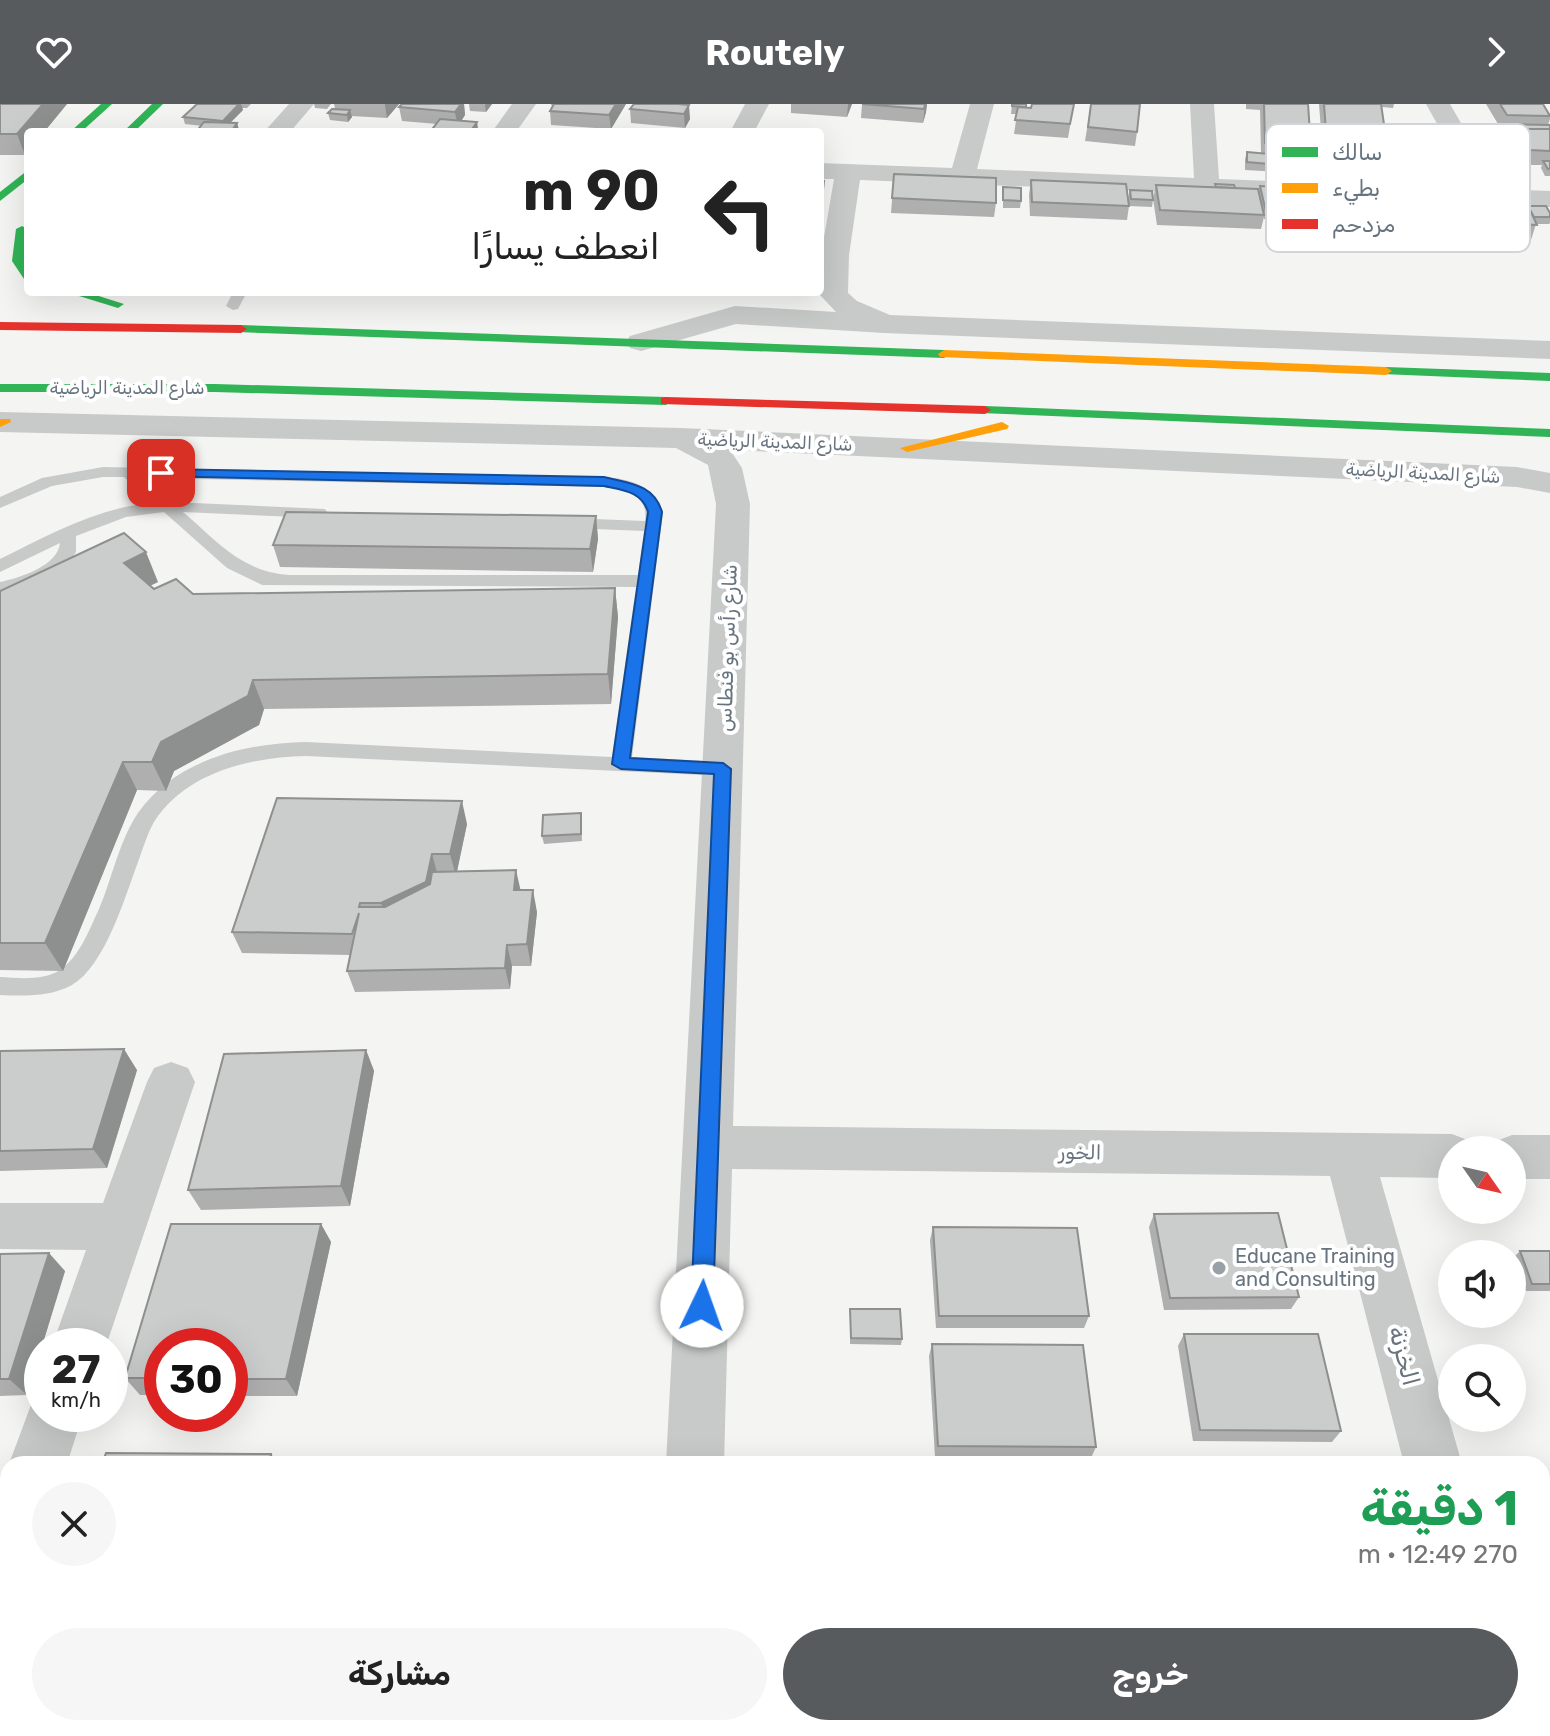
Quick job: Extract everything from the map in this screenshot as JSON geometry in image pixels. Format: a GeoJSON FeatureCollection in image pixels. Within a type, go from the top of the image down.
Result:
{"type":"FeatureCollection","features":[{"type":"Feature","properties":{"kind":"main road"},"geometry":{"type":"LineString","coordinates":[[80,128],[107,104]]}},
{"type":"Feature","properties":{"kind":"main road"},"geometry":{"type":"LineString","coordinates":[[132,128],[158,104]]}},
{"type":"Feature","properties":{"kind":"main road"},"geometry":{"type":"LineString","coordinates":[[0,198],[24,177]]}},
{"type":"Feature","properties":{"kind":"main road"},"geometry":{"type":"LineString","coordinates":[[0,252],[24,228]]}},
{"type":"Feature","properties":{"kind":"main road"},"geometry":{"type":"LineString","coordinates":[[24,232],[18,261],[24,271]]}},
{"type":"Feature","properties":{"kind":"main road"},"geometry":{"type":"LineString","coordinates":[[56,303],[126,304],[90,296]]}},
{"type":"Feature","properties":{"kind":"main road"},"geometry":{"type":"LineString","coordinates":[[231,301],[260,306]]}},
{"type":"Feature","properties":{"kind":"main road"},"geometry":{"type":"LineString","coordinates":[[377,315],[488,337]]}},
{"type":"Feature","properties":{"kind":"main road"},"geometry":{"type":"LineString","coordinates":[[0,326],[291,329],[1550,377]]}},
{"type":"Feature","properties":{"kind":"main road"},"geometry":{"type":"LineString","coordinates":[[317,351],[416,350],[565,339]]}},
{"type":"Feature","properties":{"kind":"main road"},"geometry":{"type":"LineString","coordinates":[[16,368],[25,380],[53,388]]}},
{"type":"Feature","properties":{"kind":"main road","name":"شارع المدينة الرياضية"},"geometry":{"type":"LineString","coordinates":[[0,388],[215,388],[1059,413],[1550,433]]}},
{"type":"Feature","properties":{"kind":"main road"},"geometry":{"type":"LineString","coordinates":[[907,448],[1059,413]]}},
{"type":"Feature","properties":{"kind":"street"},"geometry":{"type":"LineString","coordinates":[[280,128],[302,104]]}},
{"type":"Feature","properties":{"kind":"street"},"geometry":{"type":"LineString","coordinates":[[507,128],[524,104]]}},
{"type":"Feature","properties":{"kind":"street"},"geometry":{"type":"LineString","coordinates":[[744,128],[757,104]]}},
{"type":"Feature","properties":{"kind":"street"},"geometry":{"type":"LineString","coordinates":[[963,175],[982,104]]}},
{"type":"Feature","properties":{"kind":"street"},"geometry":{"type":"LineString","coordinates":[[1202,104],[1207,185]]}},
{"type":"Feature","properties":{"kind":"street"},"geometry":{"type":"LineString","coordinates":[[1438,104],[1449,124]]}},
{"type":"Feature","properties":{"kind":"street"},"geometry":{"type":"LineString","coordinates":[[824,171],[1266,187]]}},
{"type":"Feature","properties":{"kind":"street"},"geometry":{"type":"LineString","coordinates":[[848,172],[835,255],[834,295],[847,307],[884,324]]}},
{"type":"Feature","properties":{"kind":"street"},"geometry":{"type":"LineString","coordinates":[[1530,198],[1550,199]]}},
{"type":"Feature","properties":{"kind":"street"},"geometry":{"type":"LineString","coordinates":[[641,342],[735,315],[773,302],[779,296]]}},
{"type":"Feature","properties":{"kind":"street"},"geometry":{"type":"LineString","coordinates":[[735,315],[884,324],[1550,350]]}},
{"type":"Feature","properties":{"kind":"street","name":"شارع المدينة الرياضية"},"geometry":{"type":"LineString","coordinates":[[2,422],[808,443],[1517,477],[1550,483]]}},
{"type":"Feature","properties":{"kind":"street","name":"شارع رأس بو فنطاس"},"geometry":{"type":"LineString","coordinates":[[681,438],[715,452],[724,461],[733,504],[695,1456]]}},
{"type":"Feature","properties":{"kind":"street","name":"شارع رأس بو فنطاس"},"geometry":{"type":"LineString","coordinates":[[733,504],[750,473],[763,459],[780,450],[808,443]]}},
{"type":"Feature","properties":{"kind":"street"},"geometry":{"type":"LineString","coordinates":[[85,1328],[171,1082]]}},
{"type":"Feature","properties":{"kind":"street","name":"الخور"},"geometry":{"type":"LineString","coordinates":[[709,1147],[1438,1156]]}},
{"type":"Feature","properties":{"kind":"street","name":"الخزنة"},"geometry":{"type":"LineString","coordinates":[[1349,1155],[1431,1456]]}},
{"type":"Feature","properties":{"kind":"street"},"geometry":{"type":"LineString","coordinates":[[1526,1157],[1550,1157]]}},
{"type":"Feature","properties":{"kind":"street"},"geometry":{"type":"LineString","coordinates":[[0,1226],[121,1227]]}},
{"type":"Feature","properties":{"kind":"street"},"geometry":{"type":"LineString","coordinates":[[41,1456],[49,1432]]}},
{"type":"Feature","properties":{"kind":"lane"},"geometry":{"type":"LineString","coordinates":[[129,473],[233,564],[251,575],[275,581],[645,581]]}},
{"type":"Feature","properties":{"kind":"lane"},"geometry":{"type":"LineString","coordinates":[[0,503],[68,476],[129,473],[616,483],[646,494],[655,512],[621,764]]}},
{"type":"Feature","properties":{"kind":"lane"},"geometry":{"type":"LineString","coordinates":[[0,566],[123,512],[167,508],[339,514]]}},
{"type":"Feature","properties":{"kind":"lane"},"geometry":{"type":"LineString","coordinates":[[559,523],[653,526]]}},
{"type":"Feature","properties":{"kind":"lane"},"geometry":{"type":"LineString","coordinates":[[0,588],[17,584],[60,560],[68,549],[67,534]]}},
{"type":"Feature","properties":{"kind":"lane"},"geometry":{"type":"LineString","coordinates":[[0,986],[49,985],[76,971],[91,950],[146,818],[159,802],[185,781],[238,755],[261,750],[306,749],[723,769]]}},
{"type":"Feature","properties":{"kind":"building"},"geometry":{"type":"Polygon","coordinates":[[[0,104],[43,104],[17,134],[0,134],[0,104]]]}},
{"type":"Feature","properties":{"kind":"building"},"geometry":{"type":"Polygon","coordinates":[[[197,104],[239,104],[223,121],[183,117],[197,104]]]}},
{"type":"Feature","properties":{"kind":"building"},"geometry":{"type":"Polygon","coordinates":[[[402,104],[461,104],[455,112],[399,107],[402,104]]]}},
{"type":"Feature","properties":{"kind":"building"},"geometry":{"type":"Polygon","coordinates":[[[554,104],[616,104],[609,115],[550,111],[554,104]]]}},
{"type":"Feature","properties":{"kind":"building"},"geometry":{"type":"Polygon","coordinates":[[[634,104],[689,105],[684,114],[630,109],[634,104]]]}},
{"type":"Feature","properties":{"kind":"building"},"geometry":{"type":"Polygon","coordinates":[[[862,104],[925,104],[924,109],[862,104]]]}},
{"type":"Feature","properties":{"kind":"building"},"geometry":{"type":"Polygon","coordinates":[[[1032,104],[1074,104],[1070,124],[1015,120],[1018,107],[1031,108],[1032,104]]]}},
{"type":"Feature","properties":{"kind":"building"},"geometry":{"type":"Polygon","coordinates":[[[1091,104],[1140,104],[1137,132],[1088,127],[1091,104]]]}},
{"type":"Feature","properties":{"kind":"building"},"geometry":{"type":"Polygon","coordinates":[[[1264,104],[1308,104],[1309,124],[1266,124],[1265,143],[1264,104]]]}},
{"type":"Feature","properties":{"kind":"building"},"geometry":{"type":"Polygon","coordinates":[[[1324,104],[1381,104],[1384,124],[1325,124],[1324,104]]]}},
{"type":"Feature","properties":{"kind":"building"},"geometry":{"type":"Polygon","coordinates":[[[1500,104],[1543,104],[1550,116],[1507,115],[1500,104]]]}},
{"type":"Feature","properties":{"kind":"building"},"geometry":{"type":"Polygon","coordinates":[[[332,109],[350,110],[347,115],[328,113],[332,109]]]}},
{"type":"Feature","properties":{"kind":"building"},"geometry":{"type":"Polygon","coordinates":[[[440,119],[477,122],[473,128],[433,128],[440,119]]]}},
{"type":"Feature","properties":{"kind":"building"},"geometry":{"type":"Polygon","coordinates":[[[204,122],[237,123],[234,128],[199,128],[204,122]]]}},
{"type":"Feature","properties":{"kind":"building"},"geometry":{"type":"Polygon","coordinates":[[[1530,125],[1550,125],[1550,129],[1530,129],[1530,125]]]}},
{"type":"Feature","properties":{"kind":"building"},"geometry":{"type":"Polygon","coordinates":[[[1530,129],[1550,129],[1550,151],[1530,150],[1530,129]]]}},
{"type":"Feature","properties":{"kind":"building"},"geometry":{"type":"Polygon","coordinates":[[[1247,152],[1266,154],[1266,164],[1247,162],[1247,152]]]}},
{"type":"Feature","properties":{"kind":"building"},"geometry":{"type":"Polygon","coordinates":[[[894,174],[996,178],[996,203],[892,198],[894,174]]]}},
{"type":"Feature","properties":{"kind":"building"},"geometry":{"type":"Polygon","coordinates":[[[1031,180],[1126,184],[1129,206],[1032,202],[1031,180]]]}},
{"type":"Feature","properties":{"kind":"building"},"geometry":{"type":"Polygon","coordinates":[[[1215,184],[1234,185],[1235,188],[1216,187],[1215,184]]]}},
{"type":"Feature","properties":{"kind":"building"},"geometry":{"type":"Polygon","coordinates":[[[1156,185],[1258,189],[1264,215],[1160,210],[1156,185]]]}},
{"type":"Feature","properties":{"kind":"building"},"geometry":{"type":"Polygon","coordinates":[[[1260,186],[1266,186],[1266,212],[1260,186]]]}},
{"type":"Feature","properties":{"kind":"building"},"geometry":{"type":"Polygon","coordinates":[[[1003,187],[1021,188],[1021,201],[1003,200],[1003,187]]]}},
{"type":"Feature","properties":{"kind":"building"},"geometry":{"type":"Polygon","coordinates":[[[1130,190],[1152,191],[1153,200],[1131,199],[1130,190]]]}},
{"type":"Feature","properties":{"kind":"building"},"geometry":{"type":"Polygon","coordinates":[[[1530,206],[1546,206],[1550,213],[1550,217],[1534,217],[1530,206]]]}},
{"type":"Feature","properties":{"kind":"building"},"geometry":{"type":"Polygon","coordinates":[[[1530,210],[1537,225],[1530,225],[1530,210]]]}},
{"type":"Feature","properties":{"kind":"building"},"geometry":{"type":"Polygon","coordinates":[[[286,512],[596,516],[590,549],[273,545],[286,512]]]}},
{"type":"Feature","properties":{"kind":"building"},"geometry":{"type":"Polygon","coordinates":[[[124,533],[146,552],[124,563],[154,589],[176,579],[193,594],[615,588],[608,674],[253,680],[248,696],[161,742],[152,762],[123,762],[45,943],[0,943],[0,591],[124,533]]]}},
{"type":"Feature","properties":{"kind":"building"},"geometry":{"type":"Polygon","coordinates":[[[277,798],[462,801],[450,854],[432,854],[426,882],[381,903],[360,903],[359,907],[385,907],[430,884],[432,872],[516,870],[514,890],[533,890],[527,944],[507,945],[505,968],[347,971],[359,913],[352,934],[232,932],[277,798]]]}},
{"type":"Feature","properties":{"kind":"building"},"geometry":{"type":"Polygon","coordinates":[[[581,813],[581,834],[542,836],[543,815],[581,813]]]}},
{"type":"Feature","properties":{"kind":"building"},"geometry":{"type":"Polygon","coordinates":[[[124,1049],[93,1149],[0,1151],[0,1051],[124,1049]]]}},
{"type":"Feature","properties":{"kind":"building"},"geometry":{"type":"Polygon","coordinates":[[[366,1050],[341,1186],[188,1190],[224,1054],[366,1050]]]}},
{"type":"Feature","properties":{"kind":"building","name":"Educane Training and Consulting"},"geometry":{"type":"Polygon","coordinates":[[[1278,1213],[1299,1297],[1170,1298],[1154,1214],[1278,1213]]]}},
{"type":"Feature","properties":{"kind":"building"},"geometry":{"type":"Polygon","coordinates":[[[171,1224],[321,1224],[286,1379],[248,1379],[248,1328],[144,1328],[144,1378],[128,1378],[128,1368],[171,1224]]]}},
{"type":"Feature","properties":{"kind":"building"},"geometry":{"type":"Polygon","coordinates":[[[933,1227],[1077,1228],[1089,1316],[939,1316],[933,1227]]]}},
{"type":"Feature","properties":{"kind":"building"},"geometry":{"type":"Polygon","coordinates":[[[1526,1251],[1550,1251],[1550,1284],[1532,1284],[1526,1268],[1526,1251]]]}},
{"type":"Feature","properties":{"kind":"building"},"geometry":{"type":"Polygon","coordinates":[[[49,1253],[9,1379],[0,1379],[0,1254],[49,1253]]]}},
{"type":"Feature","properties":{"kind":"building"},"geometry":{"type":"Polygon","coordinates":[[[850,1309],[900,1309],[902,1339],[851,1338],[850,1309]]]}},
{"type":"Feature","properties":{"kind":"building"},"geometry":{"type":"Polygon","coordinates":[[[1184,1334],[1318,1334],[1341,1431],[1200,1430],[1184,1334]]]}},
{"type":"Feature","properties":{"kind":"building"},"geometry":{"type":"Polygon","coordinates":[[[932,1344],[1083,1345],[1096,1447],[938,1446],[932,1344]]]}},
{"type":"Feature","properties":{"kind":"building"},"geometry":{"type":"Polygon","coordinates":[[[106,1453],[271,1454],[271,1456],[105,1456],[106,1453]]]}},
{"type":"Feature","properties":{"kind":"traffic: fast"},"geometry":{"type":"LineString","coordinates":[[80,128],[107,104]]}},
{"type":"Feature","properties":{"kind":"traffic: fast"},"geometry":{"type":"LineString","coordinates":[[132,128],[158,104]]}},
{"type":"Feature","properties":{"kind":"traffic: fast"},"geometry":{"type":"LineString","coordinates":[[0,198],[24,177]]}},
{"type":"Feature","properties":{"kind":"traffic: fast"},"geometry":{"type":"LineString","coordinates":[[22,229],[18,261],[24,271]]}},
{"type":"Feature","properties":{"kind":"traffic: fast"},"geometry":{"type":"LineString","coordinates":[[87,296],[118,304]]}},
{"type":"Feature","properties":{"kind":"traffic: fast"},"geometry":{"type":"LineString","coordinates":[[241,329],[944,354]]}},
{"type":"Feature","properties":{"kind":"traffic: fast"},"geometry":{"type":"LineString","coordinates":[[1386,371],[1550,377]]}},
{"type":"Feature","properties":{"kind":"traffic: fast"},"geometry":{"type":"LineString","coordinates":[[0,388],[215,388],[666,401]]}},
{"type":"Feature","properties":{"kind":"traffic: fast"},"geometry":{"type":"LineString","coordinates":[[985,410],[1550,433]]}},
{"type":"Feature","properties":{"kind":"traffic: slow"},"geometry":{"type":"LineString","coordinates":[[944,354],[1386,371]]}},
{"type":"Feature","properties":{"kind":"traffic: slow"},"geometry":{"type":"LineString","coordinates":[[0,423],[5,422]]}},
{"type":"Feature","properties":{"kind":"traffic: slow"},"geometry":{"type":"LineString","coordinates":[[907,448],[1002,426]]}},
{"type":"Feature","properties":{"kind":"traffic: jam"},"geometry":{"type":"LineString","coordinates":[[0,326],[241,329]]}},
{"type":"Feature","properties":{"kind":"traffic: jam"},"geometry":{"type":"LineString","coordinates":[[666,401],[985,410]]}},
{"type":"Feature","properties":{"kind":"place","name":"Educane Training and Consulting"},"geometry":{"type":"Point","coordinates":[1219,1268]}},
{"type":"Feature","properties":{"kind":"route"},"geometry":{"type":"LineString","coordinates":[[161,473],[604,482],[638,489],[652,503],[655,512],[621,764],[723,769],[702,1306]]}}]}
